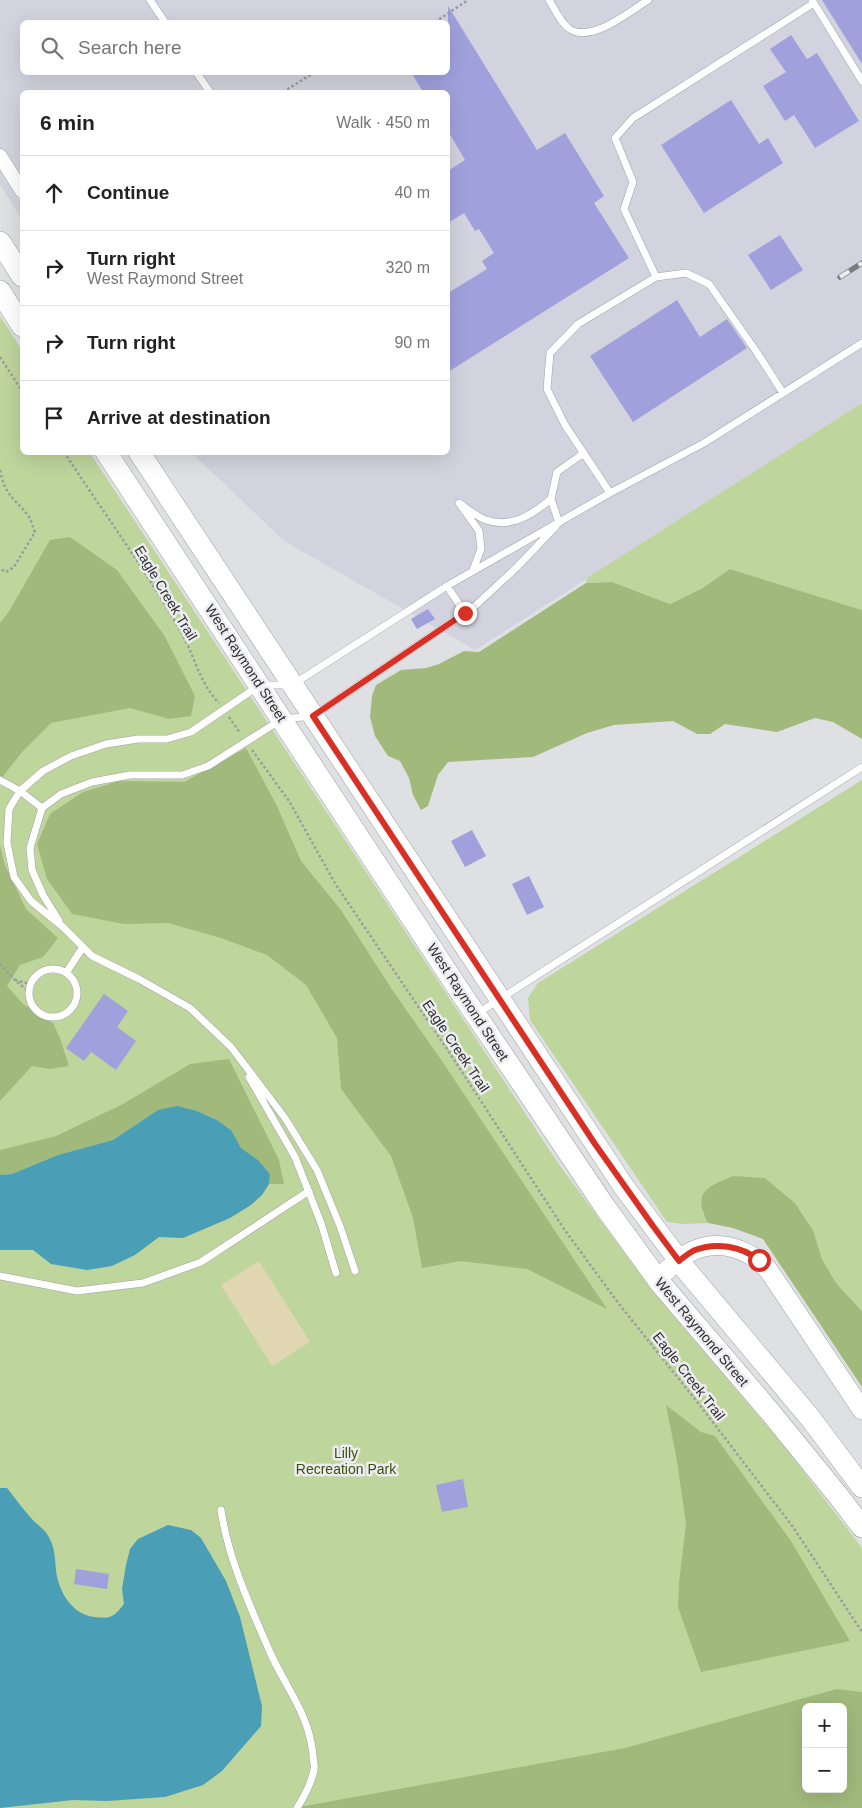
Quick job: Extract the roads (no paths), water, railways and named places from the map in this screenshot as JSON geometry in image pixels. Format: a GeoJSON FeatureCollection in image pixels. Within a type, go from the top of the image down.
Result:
{"type":"FeatureCollection","features":[{"type":"Feature","properties":{"kind":"main road"},"geometry":{"type":"LineString","coordinates":[[0,242],[20,273]]}},
{"type":"Feature","properties":{"kind":"main road"},"geometry":{"type":"LineString","coordinates":[[0,291],[20,323]]}},
{"type":"Feature","properties":{"kind":"main road","name":"West Raymond Street"},"geometry":{"type":"LineString","coordinates":[[108,455],[578,1169],[657,1278],[776,1420],[862,1527]]}},
{"type":"Feature","properties":{"kind":"main road","name":"West Raymond Street"},"geometry":{"type":"LineString","coordinates":[[141,455],[600,1151],[679,1261],[811,1419],[862,1487]]}},
{"type":"Feature","properties":{"kind":"street"},"geometry":{"type":"LineString","coordinates":[[0,156],[20,188]]}},
{"type":"Feature","properties":{"kind":"street"},"geometry":{"type":"LineString","coordinates":[[657,1278],[694,1250],[723,1246],[750,1253],[769,1271],[862,1410]]}},
{"type":"Feature","properties":{"kind":"lane"},"geometry":{"type":"LineString","coordinates":[[150,0],[163,20]]}},
{"type":"Feature","properties":{"kind":"lane"},"geometry":{"type":"LineString","coordinates":[[549,0],[567,27],[582,34],[605,27],[648,0]]}},
{"type":"Feature","properties":{"kind":"lane"},"geometry":{"type":"LineString","coordinates":[[656,278],[624,209],[634,182],[615,138],[633,118],[813,2],[862,80]]}},
{"type":"Feature","properties":{"kind":"lane"},"geometry":{"type":"LineString","coordinates":[[198,75],[209,90]]}},
{"type":"Feature","properties":{"kind":"lane"},"geometry":{"type":"LineString","coordinates":[[610,493],[565,425],[547,389],[550,353],[578,324],[656,278],[686,273],[709,284],[783,393]]}},
{"type":"Feature","properties":{"kind":"lane"},"geometry":{"type":"LineString","coordinates":[[355,1270],[340,1226],[317,1170],[285,1118],[231,1047],[190,1008],[139,979],[92,956],[63,927],[31,901],[14,877],[7,843],[9,809],[20,791],[43,771],[71,756],[106,744],[138,739],[167,739],[191,732],[260,685],[292,685],[473,570],[610,493],[704,444],[862,343]]}},
{"type":"Feature","properties":{"kind":"lane"},"geometry":{"type":"LineString","coordinates":[[559,523],[551,498],[557,472],[584,454]]}},
{"type":"Feature","properties":{"kind":"lane"},"geometry":{"type":"LineString","coordinates":[[473,570],[481,550],[479,531],[459,504],[487,520],[509,523],[534,513],[551,498]]}},
{"type":"Feature","properties":{"kind":"lane"},"geometry":{"type":"LineString","coordinates":[[63,927],[43,895],[32,870],[30,848],[42,808],[62,794],[92,782],[130,775],[182,775],[208,766],[282,719],[313,716],[465,613],[518,567],[559,523]]}},
{"type":"Feature","properties":{"kind":"lane"},"geometry":{"type":"LineString","coordinates":[[447,586],[465,613]]}},
{"type":"Feature","properties":{"kind":"lane"},"geometry":{"type":"LineString","coordinates":[[476,1014],[862,767]]}},
{"type":"Feature","properties":{"kind":"lane"},"geometry":{"type":"LineString","coordinates":[[0,780],[20,791],[42,808]]}},
{"type":"Feature","properties":{"kind":"lane"},"geometry":{"type":"LineString","coordinates":[[66,973],[83,947]]}},
{"type":"Feature","properties":{"kind":"lane"},"geometry":{"type":"LineString","coordinates":[[50,969],[66,973],[72,979],[77,993],[71,1009],[64,1014],[51,1017],[43,1015],[31,1003],[30,984],[41,972],[50,969]]}},
{"type":"Feature","properties":{"kind":"lane"},"geometry":{"type":"LineString","coordinates":[[231,1047],[295,1157],[322,1223],[336,1274]]}},
{"type":"Feature","properties":{"kind":"lane"},"geometry":{"type":"LineString","coordinates":[[0,1276],[77,1291],[143,1283],[201,1262],[309,1191]]}},
{"type":"Feature","properties":{"kind":"lane"},"geometry":{"type":"LineString","coordinates":[[221,1510],[224,1528],[244,1589],[270,1652],[295,1696],[311,1738],[314,1769],[305,1795],[297,1808]]}},
{"type":"Feature","properties":{"kind":"water"},"geometry":{"type":"Polygon","coordinates":[[[177,1106],[197,1111],[217,1120],[231,1130],[241,1148],[258,1160],[270,1174],[269,1184],[262,1195],[251,1205],[230,1218],[183,1238],[159,1237],[135,1255],[112,1266],[87,1270],[51,1264],[33,1250],[0,1250],[0,1175],[12,1174],[58,1155],[113,1140],[158,1110],[177,1106]]]}},
{"type":"Feature","properties":{"kind":"water"},"geometry":{"type":"Polygon","coordinates":[[[0,1488],[7,1488],[47,1534],[53,1548],[60,1587],[73,1607],[87,1615],[100,1618],[109,1617],[118,1612],[124,1604],[122,1589],[126,1565],[130,1549],[138,1539],[168,1525],[191,1530],[201,1538],[226,1581],[240,1617],[262,1706],[261,1726],[222,1771],[203,1785],[165,1797],[107,1801],[73,1800],[0,1808],[0,1488]]]}},
{"type":"Feature","properties":{"kind":"railway"},"geometry":{"type":"LineString","coordinates":[[840,277],[862,263]]}},
{"type":"Feature","properties":{"kind":"park label","name":"Lilly Recreation Park"},"geometry":{"type":"Point","coordinates":[346,1462]}}]}
